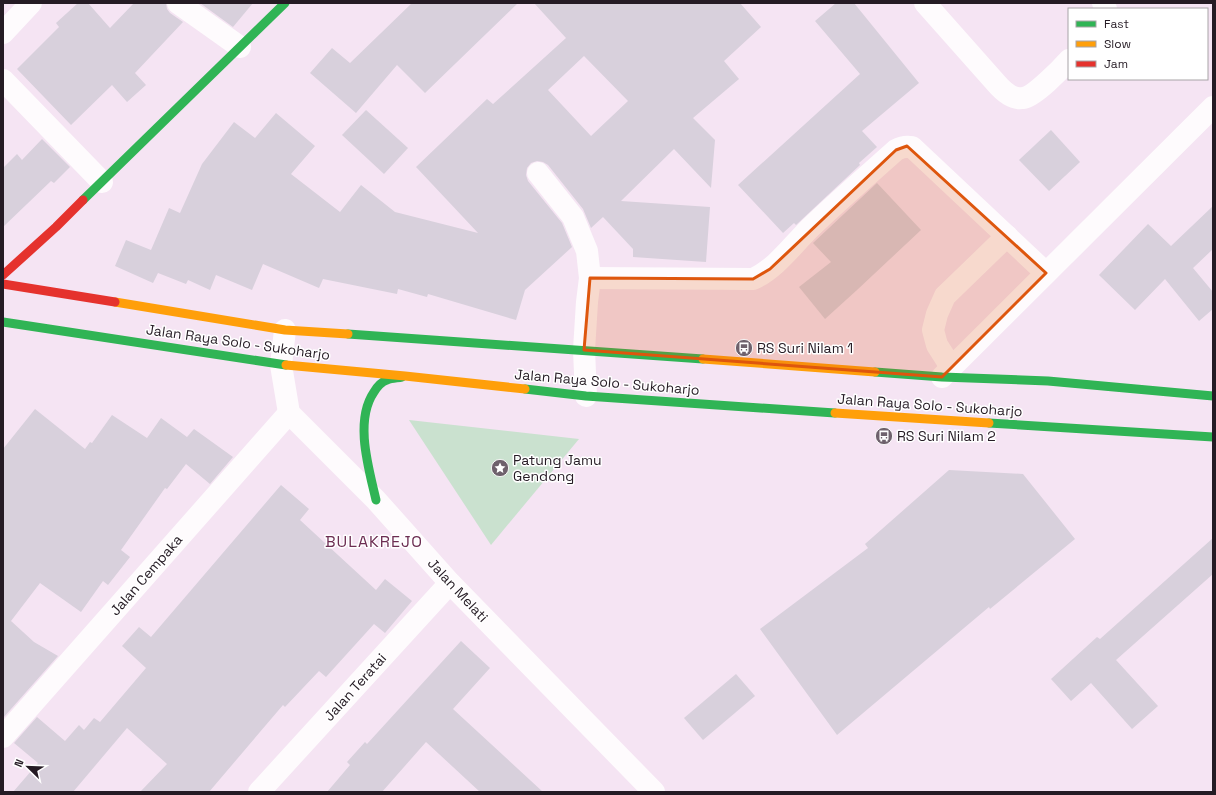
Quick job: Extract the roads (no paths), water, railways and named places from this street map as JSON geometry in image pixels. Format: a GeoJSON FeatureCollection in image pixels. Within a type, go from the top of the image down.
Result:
{"type":"FeatureCollection","features":[{"type":"Feature","properties":{"kind":"main road"},"geometry":{"type":"LineString","coordinates":[[3,275],[56,227],[285,3]]}},
{"type":"Feature","properties":{"kind":"main road","name":"Jalan Raya Solo - Sukoharjo"},"geometry":{"type":"LineString","coordinates":[[3,284],[285,330],[946,372],[1213,396]]}},
{"type":"Feature","properties":{"kind":"main road","name":"Jalan Raya Solo - Sukoharjo"},"geometry":{"type":"LineString","coordinates":[[3,322],[281,365],[405,376],[586,396],[1213,437]]}},
{"type":"Feature","properties":{"kind":"main road"},"geometry":{"type":"LineString","coordinates":[[376,500],[366,456],[364,426],[366,411],[371,396],[378,386],[387,380],[405,376]]}},
{"type":"Feature","properties":{"kind":"street"},"geometry":{"type":"LineString","coordinates":[[3,33],[31,3]]}},
{"type":"Feature","properties":{"kind":"street"},"geometry":{"type":"LineString","coordinates":[[178,3],[240,47]]}},
{"type":"Feature","properties":{"kind":"street"},"geometry":{"type":"LineString","coordinates":[[925,3],[1004,92],[1013,97],[1022,99],[1031,96],[1068,61]]}},
{"type":"Feature","properties":{"kind":"street"},"geometry":{"type":"LineString","coordinates":[[3,80],[102,182]]}},
{"type":"Feature","properties":{"kind":"street"},"geometry":{"type":"LineString","coordinates":[[1007,236],[945,296],[937,314],[934,330],[937,345],[946,372],[1213,107]]}},
{"type":"Feature","properties":{"kind":"street"},"geometry":{"type":"LineString","coordinates":[[590,278],[753,279],[761,276],[770,269],[812,226],[896,150],[903,146],[912,147],[1046,273]]}},
{"type":"Feature","properties":{"kind":"street"},"geometry":{"type":"LineString","coordinates":[[538,173],[573,217],[588,251],[590,278],[584,350],[586,396]]}},
{"type":"Feature","properties":{"kind":"street"},"geometry":{"type":"LineString","coordinates":[[285,330],[281,365],[289,413]]}},
{"type":"Feature","properties":{"kind":"street","name":"Jalan Melati"},"geometry":{"type":"LineString","coordinates":[[289,413],[376,500],[450,583],[654,792]]}},
{"type":"Feature","properties":{"kind":"street","name":"Jalan Cempaka"},"geometry":{"type":"LineString","coordinates":[[3,737],[289,413]]}},
{"type":"Feature","properties":{"kind":"street","name":"Jalan Teratai"},"geometry":{"type":"LineString","coordinates":[[259,792],[450,583]]}},
{"type":"Feature","properties":{"kind":"place","name":"RS Suri Nilam 1"},"geometry":{"type":"Point","coordinates":[744,348]}},
{"type":"Feature","properties":{"kind":"place","name":"RS Suri Nilam 2"},"geometry":{"type":"Point","coordinates":[884,436]}},
{"type":"Feature","properties":{"kind":"place","name":"Patung Jamu Gendong"},"geometry":{"type":"Point","coordinates":[500,468]}},
{"type":"Feature","properties":{"kind":"district","name":"BULAKREJO"},"geometry":{"type":"Point","coordinates":[374,541]}}]}
